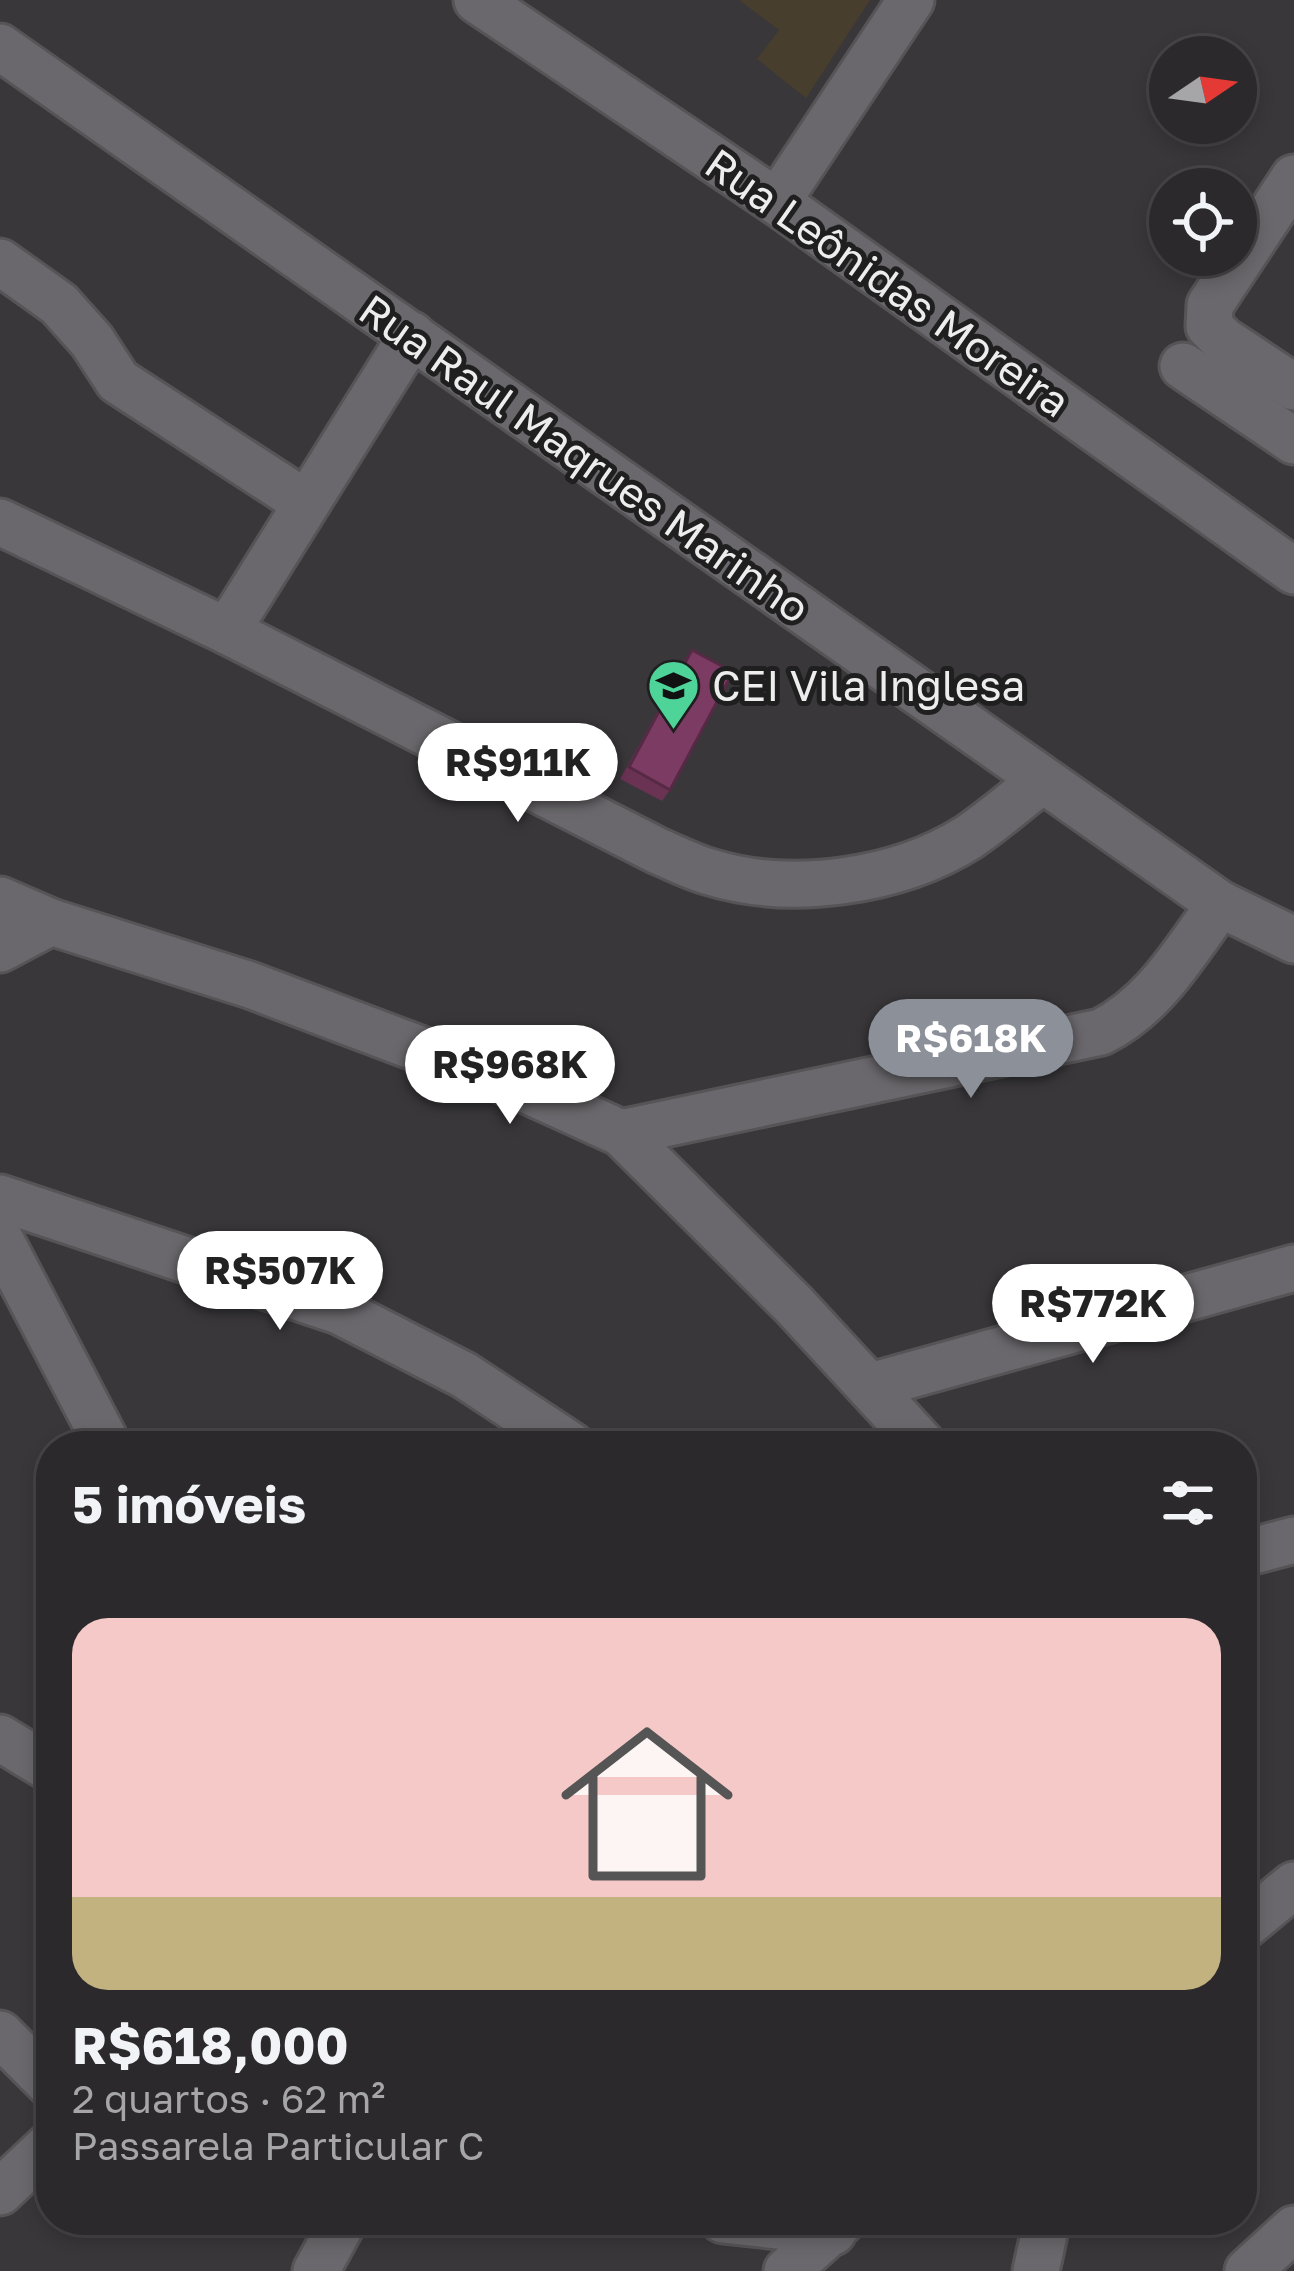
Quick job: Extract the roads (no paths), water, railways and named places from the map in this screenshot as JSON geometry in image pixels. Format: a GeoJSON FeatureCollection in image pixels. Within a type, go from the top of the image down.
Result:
{"type":"FeatureCollection","features":[{"type":"Feature","properties":{"kind":"street","name":"Rua Leônidas Moreira"},"geometry":{"type":"LineString","coordinates":[[477,0],[778,202],[1294,571]]}},
{"type":"Feature","properties":{"kind":"street"},"geometry":{"type":"LineString","coordinates":[[778,202],[910,0]]}},
{"type":"Feature","properties":{"kind":"street","name":"Rua Raul Maqrues Marinho"},"geometry":{"type":"LineString","coordinates":[[0,47],[1220,904],[1294,940]]}},
{"type":"Feature","properties":{"kind":"street"},"geometry":{"type":"LineString","coordinates":[[1289,196],[1210,305],[1208,326],[1294,387]]}},
{"type":"Feature","properties":{"kind":"street"},"geometry":{"type":"LineString","coordinates":[[0,262],[59,304],[92,341],[118,381],[306,503]]}},
{"type":"Feature","properties":{"kind":"street"},"geometry":{"type":"LineString","coordinates":[[227,631],[412,335]]}},
{"type":"Feature","properties":{"kind":"street"},"geometry":{"type":"LineString","coordinates":[[1183,366],[1294,441]]}},
{"type":"Feature","properties":{"kind":"street"},"geometry":{"type":"LineString","coordinates":[[0,522],[227,631],[658,851],[710,872],[770,884],[840,880],[914,865],[968,837],[1042,780]]}},
{"type":"Feature","properties":{"kind":"street"},"geometry":{"type":"LineString","coordinates":[[0,900],[51,922],[250,985],[520,1087],[621,1133],[911,1431]]}},
{"type":"Feature","properties":{"kind":"street"},"geometry":{"type":"LineString","coordinates":[[621,1133],[1101,1032],[1130,1018],[1154,994],[1220,904]]}},
{"type":"Feature","properties":{"kind":"street"},"geometry":{"type":"LineString","coordinates":[[0,949],[51,922]]}},
{"type":"Feature","properties":{"kind":"street"},"geometry":{"type":"LineString","coordinates":[[0,1198],[339,1311],[464,1375],[549,1431]]}},
{"type":"Feature","properties":{"kind":"street"},"geometry":{"type":"LineString","coordinates":[[0,1239],[100,1431]]}},
{"type":"Feature","properties":{"kind":"street"},"geometry":{"type":"LineString","coordinates":[[871,1386],[1294,1268]]}},
{"type":"Feature","properties":{"kind":"street"},"geometry":{"type":"LineString","coordinates":[[1257,1550],[1294,1540]]}},
{"type":"Feature","properties":{"kind":"street"},"geometry":{"type":"LineString","coordinates":[[0,1738],[36,1760]]}},
{"type":"Feature","properties":{"kind":"street"},"geometry":{"type":"LineString","coordinates":[[1257,1916],[1294,1885]]}},
{"type":"Feature","properties":{"kind":"street"},"geometry":{"type":"LineString","coordinates":[[0,2034],[36,2070]]}},
{"type":"Feature","properties":{"kind":"street"},"geometry":{"type":"LineString","coordinates":[[0,2192],[36,2158]]}},
{"type":"Feature","properties":{"kind":"street"},"geometry":{"type":"LineString","coordinates":[[1248,2271],[1294,2229]]}},
{"type":"Feature","properties":{"kind":"street"},"geometry":{"type":"LineString","coordinates":[[316,2271],[336,2235]]}},
{"type":"Feature","properties":{"kind":"street"},"geometry":{"type":"LineString","coordinates":[[788,2271],[828,2235]]}},
{"type":"Feature","properties":{"kind":"street"},"geometry":{"type":"LineString","coordinates":[[1036,2271],[1044,2235]]}},
{"type":"Feature","properties":{"kind":"place","name":"CEI Vila Inglesa"},"geometry":{"type":"Point","coordinates":[673,731]}}]}
